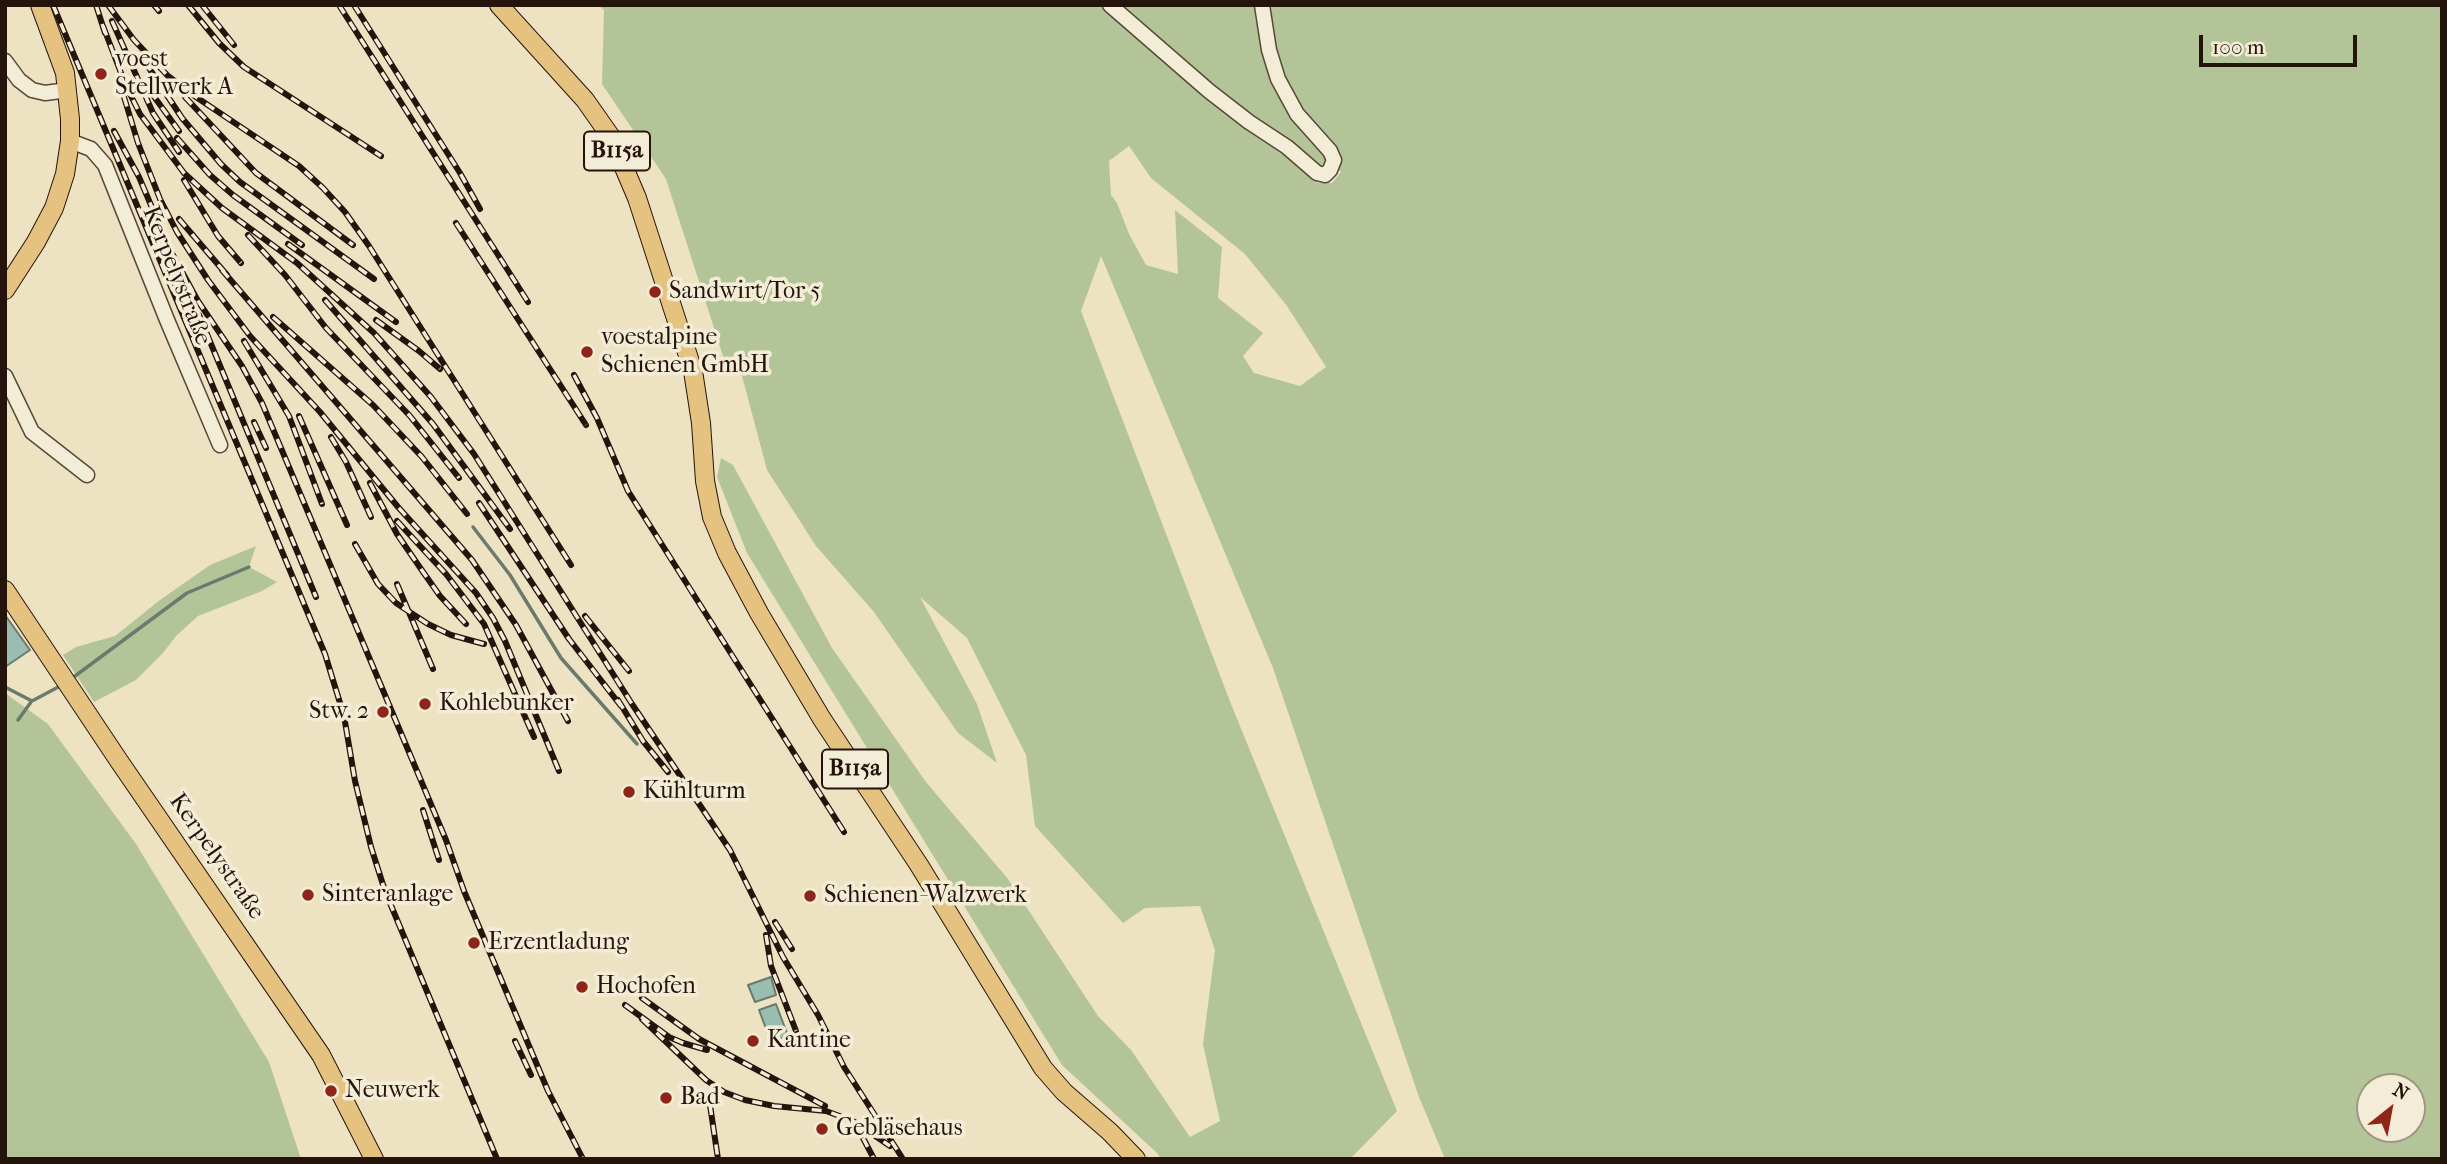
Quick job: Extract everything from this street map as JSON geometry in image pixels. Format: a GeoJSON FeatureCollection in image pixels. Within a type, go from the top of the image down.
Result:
{"type":"FeatureCollection","features":[{"type":"Feature","properties":{"kind":"main road"},"geometry":{"type":"LineString","coordinates":[[5,290],[54,208],[65,174],[70,141],[68,90],[60,56],[40,5]]}},
{"type":"Feature","properties":{"kind":"main road","name":"B115a"},"geometry":{"type":"LineString","coordinates":[[499,5],[585,100],[611,137],[637,198],[693,371],[701,423],[705,481],[712,517],[727,553],[759,613],[822,719],[919,865],[1043,1068],[1063,1092],[1110,1132],[1136,1159]]}},
{"type":"Feature","properties":{"kind":"main road","name":"Kerpelystraße"},"geometry":{"type":"LineString","coordinates":[[5,590],[321,1055],[374,1159]]}},
{"type":"Feature","properties":{"kind":"street"},"geometry":{"type":"LineString","coordinates":[[1110,5],[1248,122],[1287,147],[1317,173],[1325,175],[1334,160],[1330,151],[1297,114],[1278,79],[1269,50],[1262,5]]}},
{"type":"Feature","properties":{"kind":"street"},"geometry":{"type":"LineString","coordinates":[[5,61],[19,80],[32,90],[46,93],[68,90]]}},
{"type":"Feature","properties":{"kind":"street","name":"Kerpelystraße"},"geometry":{"type":"LineString","coordinates":[[70,141],[90,149],[105,165],[220,445]]}},
{"type":"Feature","properties":{"kind":"street"},"geometry":{"type":"LineString","coordinates":[[5,376],[32,432],[87,475]]}},
{"type":"Feature","properties":{"kind":"green space"},"geometry":{"type":"Polygon","coordinates":[[[598,5],[1102,5],[1286,153],[1318,183],[1332,183],[1341,172],[1335,168],[1283,82],[1265,5],[2442,5],[2442,1159],[1445,1159],[1419,1097],[1273,668],[1101,256],[1081,311],[1231,704],[1397,1111],[1350,1159],[1161,1159],[1062,1065],[747,553],[717,477],[721,458],[733,465],[832,648],[926,782],[1008,879],[1098,1016],[1131,1050],[1190,1137],[1220,1121],[1203,1044],[1215,950],[1200,906],[1145,908],[1123,923],[1035,826],[1026,755],[967,638],[920,597],[977,704],[997,763],[958,733],[874,612],[816,546],[767,470],[742,376],[723,356],[666,179],[602,84],[604,10],[598,5]],[[1129,146],[1109,161],[1111,195],[1146,265],[1178,274],[1175,210],[1222,247],[1218,298],[1263,333],[1243,356],[1254,373],[1300,386],[1326,367],[1287,306],[1245,254],[1151,178],[1129,146]]]}},
{"type":"Feature","properties":{"kind":"green space"},"geometry":{"type":"Polygon","coordinates":[[[1115,5],[1257,5],[1264,50],[1324,150],[1326,158],[1322,166],[1316,167],[1255,123],[1115,5]]]}},
{"type":"Feature","properties":{"kind":"green space"},"geometry":{"type":"Polygon","coordinates":[[[256,546],[249,567],[277,582],[262,591],[198,616],[136,680],[94,702],[63,655],[76,647],[115,636],[210,565],[256,546]]]}},
{"type":"Feature","properties":{"kind":"green space"},"geometry":{"type":"Polygon","coordinates":[[[5,693],[48,724],[136,844],[269,1062],[301,1159],[5,1159],[5,693]]]}},
{"type":"Feature","properties":{"kind":"water"},"geometry":{"type":"Polygon","coordinates":[[[5,615],[30,650],[5,667],[5,615]]]}},
{"type":"Feature","properties":{"kind":"water"},"geometry":{"type":"Polygon","coordinates":[[[771,977],[776,995],[755,1002],[748,985],[771,977]]]}},
{"type":"Feature","properties":{"kind":"water"},"geometry":{"type":"Polygon","coordinates":[[[776,1004],[788,1036],[771,1042],[759,1010],[776,1004]]]}},
{"type":"Feature","properties":{"kind":"waterway"},"geometry":{"type":"LineString","coordinates":[[473,527],[510,575],[561,658],[637,744]]}},
{"type":"Feature","properties":{"kind":"waterway"},"geometry":{"type":"LineString","coordinates":[[71,679],[187,593],[249,567]]}},
{"type":"Feature","properties":{"kind":"waterway"},"geometry":{"type":"LineString","coordinates":[[5,687],[32,701],[62,685]]}},
{"type":"Feature","properties":{"kind":"waterway"},"geometry":{"type":"LineString","coordinates":[[18,720],[31,702]]}},
{"type":"Feature","properties":{"kind":"railway"},"geometry":{"type":"LineString","coordinates":[[53,5],[325,654],[344,716],[355,781],[385,891],[497,1159]]}},
{"type":"Feature","properties":{"kind":"railway"},"geometry":{"type":"LineString","coordinates":[[96,5],[105,33]]}},
{"type":"Feature","properties":{"kind":"railway"},"geometry":{"type":"LineString","coordinates":[[108,5],[134,40],[168,76],[299,166],[345,212],[571,565]]}},
{"type":"Feature","properties":{"kind":"railway"},"geometry":{"type":"LineString","coordinates":[[154,5],[159,11]]}},
{"type":"Feature","properties":{"kind":"railway"},"geometry":{"type":"LineString","coordinates":[[188,5],[219,43],[244,67],[381,156]]}},
{"type":"Feature","properties":{"kind":"railway"},"geometry":{"type":"LineString","coordinates":[[202,5],[234,45]]}},
{"type":"Feature","properties":{"kind":"railway"},"geometry":{"type":"LineString","coordinates":[[339,5],[528,302]]}},
{"type":"Feature","properties":{"kind":"railway"},"geometry":{"type":"LineString","coordinates":[[354,5],[480,209]]}},
{"type":"Feature","properties":{"kind":"railway"},"geometry":{"type":"LineString","coordinates":[[112,21],[153,113],[179,152]]}},
{"type":"Feature","properties":{"kind":"railway"},"geometry":{"type":"LineString","coordinates":[[103,26],[140,114],[184,173],[222,208],[297,263],[374,333],[431,397],[474,454],[632,704],[730,850],[783,957],[818,1015],[844,1067],[903,1159]]}},
{"type":"Feature","properties":{"kind":"railway"},"geometry":{"type":"LineString","coordinates":[[145,62],[182,118],[221,164],[240,182],[374,279]]}},
{"type":"Feature","properties":{"kind":"railway"},"geometry":{"type":"LineString","coordinates":[[150,91],[179,131]]}},
{"type":"Feature","properties":{"kind":"railway"},"geometry":{"type":"LineString","coordinates":[[124,97],[138,143],[160,199],[177,232],[208,280],[250,336],[320,412],[398,507],[476,593],[505,641],[559,771]]}},
{"type":"Feature","properties":{"kind":"railway"},"geometry":{"type":"LineString","coordinates":[[185,97],[256,173],[353,245]]}},
{"type":"Feature","properties":{"kind":"railway"},"geometry":{"type":"LineString","coordinates":[[114,131],[139,177],[173,257]]}},
{"type":"Feature","properties":{"kind":"railway"},"geometry":{"type":"LineString","coordinates":[[177,138],[210,175],[233,195],[302,245]]}},
{"type":"Feature","properties":{"kind":"railway"},"geometry":{"type":"LineString","coordinates":[[184,180],[218,236],[241,263]]}},
{"type":"Feature","properties":{"kind":"railway"},"geometry":{"type":"LineString","coordinates":[[179,219],[227,275]]}},
{"type":"Feature","properties":{"kind":"railway"},"geometry":{"type":"LineString","coordinates":[[456,223],[586,425]]}},
{"type":"Feature","properties":{"kind":"railway"},"geometry":{"type":"LineString","coordinates":[[248,235],[285,275],[326,328],[410,416],[459,478]]}},
{"type":"Feature","properties":{"kind":"railway"},"geometry":{"type":"LineString","coordinates":[[288,244],[396,322]]}},
{"type":"Feature","properties":{"kind":"railway"},"geometry":{"type":"LineString","coordinates":[[169,248],[198,301],[242,366],[262,403],[446,840],[464,891],[548,1091],[583,1159]]}},
{"type":"Feature","properties":{"kind":"railway"},"geometry":{"type":"LineString","coordinates":[[222,270],[472,560],[516,625],[568,721]]}},
{"type":"Feature","properties":{"kind":"railway"},"geometry":{"type":"LineString","coordinates":[[325,300],[433,424],[510,529]]}},
{"type":"Feature","properties":{"kind":"railway"},"geometry":{"type":"LineString","coordinates":[[199,315],[316,597]]}},
{"type":"Feature","properties":{"kind":"railway"},"geometry":{"type":"LineString","coordinates":[[273,317],[373,405],[422,457],[467,514]]}},
{"type":"Feature","properties":{"kind":"railway"},"geometry":{"type":"LineString","coordinates":[[376,320],[440,369]]}},
{"type":"Feature","properties":{"kind":"railway"},"geometry":{"type":"LineString","coordinates":[[244,341],[289,416],[322,504]]}},
{"type":"Feature","properties":{"kind":"railway"},"geometry":{"type":"LineString","coordinates":[[574,375],[597,418],[628,491],[844,832]]}},
{"type":"Feature","properties":{"kind":"railway"},"geometry":{"type":"LineString","coordinates":[[299,416],[347,525]]}},
{"type":"Feature","properties":{"kind":"railway"},"geometry":{"type":"LineString","coordinates":[[254,422],[266,448]]}},
{"type":"Feature","properties":{"kind":"railway"},"geometry":{"type":"LineString","coordinates":[[331,437],[346,462],[371,517]]}},
{"type":"Feature","properties":{"kind":"railway"},"geometry":{"type":"LineString","coordinates":[[370,483],[397,534],[440,596],[466,624]]}},
{"type":"Feature","properties":{"kind":"railway"},"geometry":{"type":"LineString","coordinates":[[479,503],[569,639],[621,706]]}},
{"type":"Feature","properties":{"kind":"railway"},"geometry":{"type":"LineString","coordinates":[[397,521],[446,574],[484,624],[534,737]]}},
{"type":"Feature","properties":{"kind":"railway"},"geometry":{"type":"LineString","coordinates":[[355,544],[378,584],[396,603],[451,635],[484,644]]}},
{"type":"Feature","properties":{"kind":"railway"},"geometry":{"type":"LineString","coordinates":[[397,584],[433,669]]}},
{"type":"Feature","properties":{"kind":"railway"},"geometry":{"type":"LineString","coordinates":[[585,616],[629,671]]}},
{"type":"Feature","properties":{"kind":"railway"},"geometry":{"type":"LineString","coordinates":[[618,700],[643,741],[668,772]]}},
{"type":"Feature","properties":{"kind":"railway"},"geometry":{"type":"LineString","coordinates":[[423,810],[439,860]]}},
{"type":"Feature","properties":{"kind":"railway"},"geometry":{"type":"LineString","coordinates":[[775,922],[792,949]]}},
{"type":"Feature","properties":{"kind":"railway"},"geometry":{"type":"LineString","coordinates":[[766,935],[771,966],[796,1031]]}},
{"type":"Feature","properties":{"kind":"railway"},"geometry":{"type":"LineString","coordinates":[[642,998],[699,1039],[825,1106]]}},
{"type":"Feature","properties":{"kind":"railway"},"geometry":{"type":"LineString","coordinates":[[625,1005],[669,1037],[707,1050]]}},
{"type":"Feature","properties":{"kind":"railway"},"geometry":{"type":"LineString","coordinates":[[642,1019],[706,1080],[724,1092],[774,1106],[826,1111],[853,1121],[890,1146]]}},
{"type":"Feature","properties":{"kind":"railway"},"geometry":{"type":"LineString","coordinates":[[515,1041],[531,1075]]}},
{"type":"Feature","properties":{"kind":"railway"},"geometry":{"type":"LineString","coordinates":[[710,1105],[718,1159]]}},
{"type":"Feature","properties":{"kind":"railway"},"geometry":{"type":"LineString","coordinates":[[863,1138],[874,1159]]}},
{"type":"Feature","properties":{"kind":"place","name":"voest Stellwerk A"},"geometry":{"type":"Point","coordinates":[101,74]}},
{"type":"Feature","properties":{"kind":"place","name":"Sandwirt/Tor 5"},"geometry":{"type":"Point","coordinates":[655,292]}},
{"type":"Feature","properties":{"kind":"place","name":"voestalpine Schienen GmbH"},"geometry":{"type":"Point","coordinates":[587,352]}},
{"type":"Feature","properties":{"kind":"place","name":"Kohlebunker"},"geometry":{"type":"Point","coordinates":[425,704]}},
{"type":"Feature","properties":{"kind":"place","name":"Stw. 2"},"geometry":{"type":"Point","coordinates":[383,712]}},
{"type":"Feature","properties":{"kind":"place","name":"Kühlturm"},"geometry":{"type":"Point","coordinates":[629,792]}},
{"type":"Feature","properties":{"kind":"place","name":"Sinteranlage"},"geometry":{"type":"Point","coordinates":[308,895]}},
{"type":"Feature","properties":{"kind":"place","name":"Schienen-Walzwerk"},"geometry":{"type":"Point","coordinates":[810,896]}},
{"type":"Feature","properties":{"kind":"place","name":"Erzentladung"},"geometry":{"type":"Point","coordinates":[474,943]}},
{"type":"Feature","properties":{"kind":"place","name":"Hochofen"},"geometry":{"type":"Point","coordinates":[582,987]}},
{"type":"Feature","properties":{"kind":"place","name":"Kantine"},"geometry":{"type":"Point","coordinates":[753,1041]}},
{"type":"Feature","properties":{"kind":"place","name":"Neuwerk"},"geometry":{"type":"Point","coordinates":[331,1091]}},
{"type":"Feature","properties":{"kind":"place","name":"Bad"},"geometry":{"type":"Point","coordinates":[666,1098]}},
{"type":"Feature","properties":{"kind":"place","name":"Gebläsehaus"},"geometry":{"type":"Point","coordinates":[822,1129]}}]}
